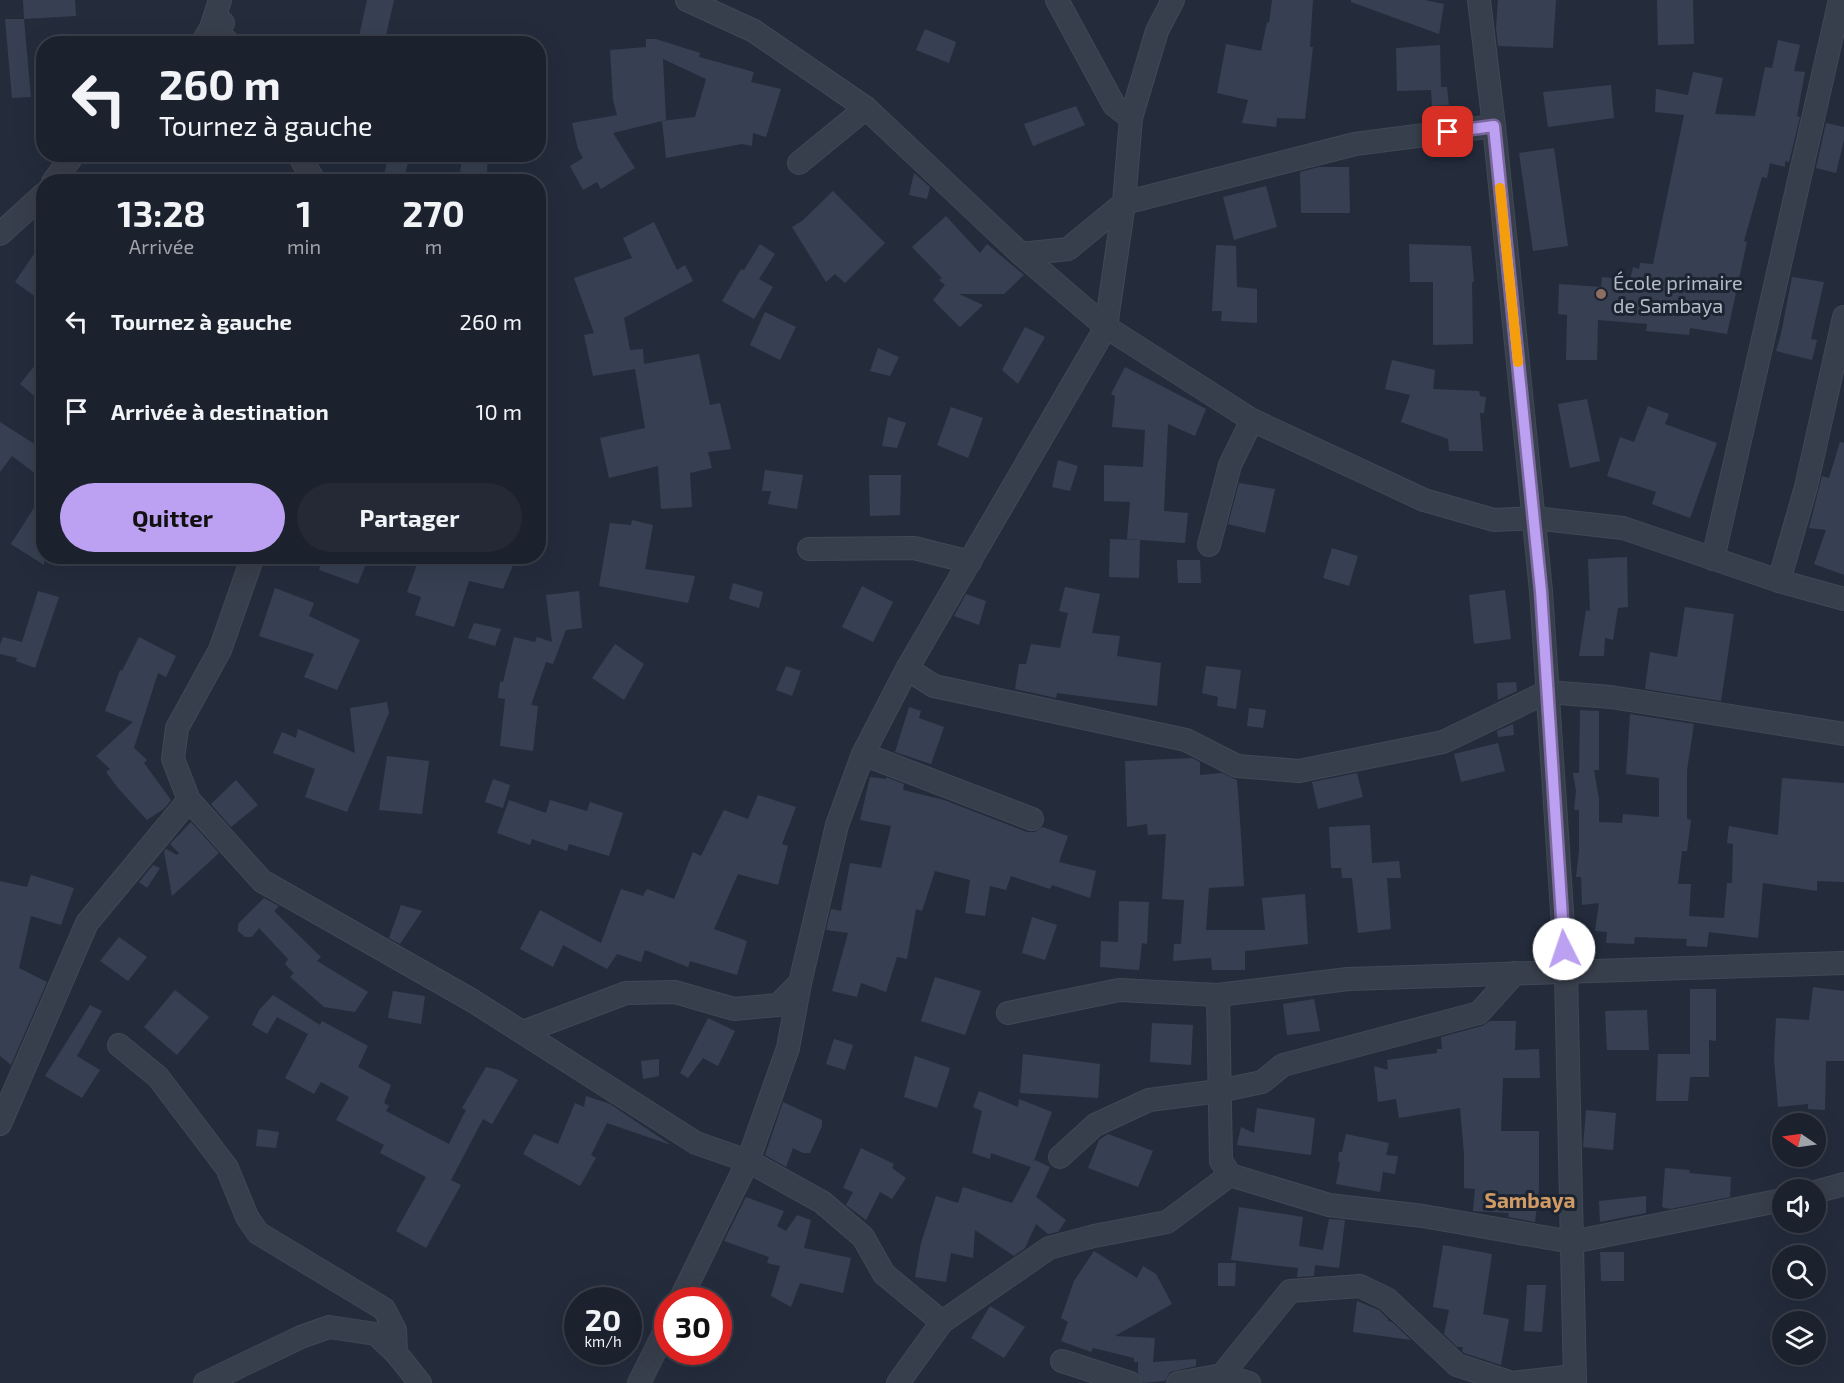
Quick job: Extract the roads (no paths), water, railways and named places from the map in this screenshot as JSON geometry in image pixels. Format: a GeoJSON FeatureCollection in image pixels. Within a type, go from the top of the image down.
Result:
{"type":"FeatureCollection","features":[{"type":"Feature","properties":{"kind":"street"},"geometry":{"type":"LineString","coordinates":[[217,34],[220,0]]}},
{"type":"Feature","properties":{"kind":"street"},"geometry":{"type":"LineString","coordinates":[[687,0],[754,31],[866,108],[1021,254],[1106,327],[1252,420],[1424,500],[1494,520],[1533,518],[1623,528],[1779,581],[1844,599]]}},
{"type":"Feature","properties":{"kind":"street"},"geometry":{"type":"LineString","coordinates":[[1057,0],[1113,105],[1131,118]]}},
{"type":"Feature","properties":{"kind":"street"},"geometry":{"type":"LineString","coordinates":[[686,1287],[748,1161],[788,1048],[800,983],[837,825],[863,754],[907,669],[1106,327],[1124,203],[1131,118],[1157,31],[1173,0]]}},
{"type":"Feature","properties":{"kind":"street"},"geometry":{"type":"LineString","coordinates":[[1222,1375],[1290,1291],[1360,1286],[1387,1299],[1457,1365],[1511,1383],[1575,1380],[1566,972],[1547,692],[1533,518],[1494,126],[1479,0]]}},
{"type":"Feature","properties":{"kind":"street"},"geometry":{"type":"LineString","coordinates":[[1713,559],[1840,0]]}},
{"type":"Feature","properties":{"kind":"street"},"geometry":{"type":"LineString","coordinates":[[799,163],[866,108]]}},
{"type":"Feature","properties":{"kind":"street"},"geometry":{"type":"LineString","coordinates":[[1021,254],[1068,249],[1124,203],[1355,144],[1494,126]]}},
{"type":"Feature","properties":{"kind":"street"},"geometry":{"type":"LineString","coordinates":[[0,234],[36,201]]}},
{"type":"Feature","properties":{"kind":"street"},"geometry":{"type":"LineString","coordinates":[[1779,581],[1806,487],[1844,317]]}},
{"type":"Feature","properties":{"kind":"street"},"geometry":{"type":"LineString","coordinates":[[1209,545],[1230,465],[1252,420]]}},
{"type":"Feature","properties":{"kind":"street"},"geometry":{"type":"LineString","coordinates":[[809,549],[914,548],[970,561]]}},
{"type":"Feature","properties":{"kind":"street"},"geometry":{"type":"LineString","coordinates":[[250,564],[220,650],[177,728],[173,759],[189,800],[262,880],[473,1000],[696,1143],[748,1161],[822,1202],[863,1238],[884,1274],[942,1322]]}},
{"type":"Feature","properties":{"kind":"street"},"geometry":{"type":"LineString","coordinates":[[907,669],[934,686],[1186,740],[1237,766],[1299,771],[1443,742],[1547,692],[1611,697],[1844,734]]}},
{"type":"Feature","properties":{"kind":"street"},"geometry":{"type":"LineString","coordinates":[[863,754],[1032,819]]}},
{"type":"Feature","properties":{"kind":"street"},"geometry":{"type":"LineString","coordinates":[[0,1124],[87,923],[189,800]]}},
{"type":"Feature","properties":{"kind":"street"},"geometry":{"type":"LineString","coordinates":[[1008,1012],[1119,990],[1218,995],[1348,979],[1844,963]]}},
{"type":"Feature","properties":{"kind":"street"},"geometry":{"type":"LineString","coordinates":[[1060,1157],[1095,1125],[1149,1100],[1219,1091],[1262,1082],[1283,1065],[1479,1013],[1515,973]]}},
{"type":"Feature","properties":{"kind":"street"},"geometry":{"type":"LineString","coordinates":[[523,1032],[626,993],[675,993],[734,1009],[778,1005],[800,983]]}},
{"type":"Feature","properties":{"kind":"street"},"geometry":{"type":"LineString","coordinates":[[1218,995],[1221,1161],[1230,1175],[1329,1205],[1423,1216],[1572,1242],[1772,1202]]}},
{"type":"Feature","properties":{"kind":"street"},"geometry":{"type":"LineString","coordinates":[[119,1045],[158,1077],[227,1168],[247,1217],[258,1233],[384,1309],[395,1330],[396,1353]]}},
{"type":"Feature","properties":{"kind":"street"},"geometry":{"type":"LineString","coordinates":[[898,1383],[942,1322],[1050,1248],[1094,1236],[1167,1222],[1230,1175]]}},
{"type":"Feature","properties":{"kind":"street"},"geometry":{"type":"LineString","coordinates":[[1826,1189],[1844,1184]]}},
{"type":"Feature","properties":{"kind":"street"},"geometry":{"type":"LineString","coordinates":[[205,1383],[329,1326],[376,1334],[396,1353],[420,1383]]}},
{"type":"Feature","properties":{"kind":"street"},"geometry":{"type":"LineString","coordinates":[[639,1383],[654,1353]]}},
{"type":"Feature","properties":{"kind":"street"},"geometry":{"type":"LineString","coordinates":[[1062,1361],[1130,1383]]}},
{"type":"Feature","properties":{"kind":"street"},"geometry":{"type":"LineString","coordinates":[[1178,1383],[1222,1375],[1249,1383]]}},
{"type":"Feature","properties":{"kind":"place","name":"École primaire de Sambaya"},"geometry":{"type":"Point","coordinates":[1601,294]}},
{"type":"Feature","properties":{"kind":"district","name":"Sambaya"},"geometry":{"type":"Point","coordinates":[1530,1199]}}]}
